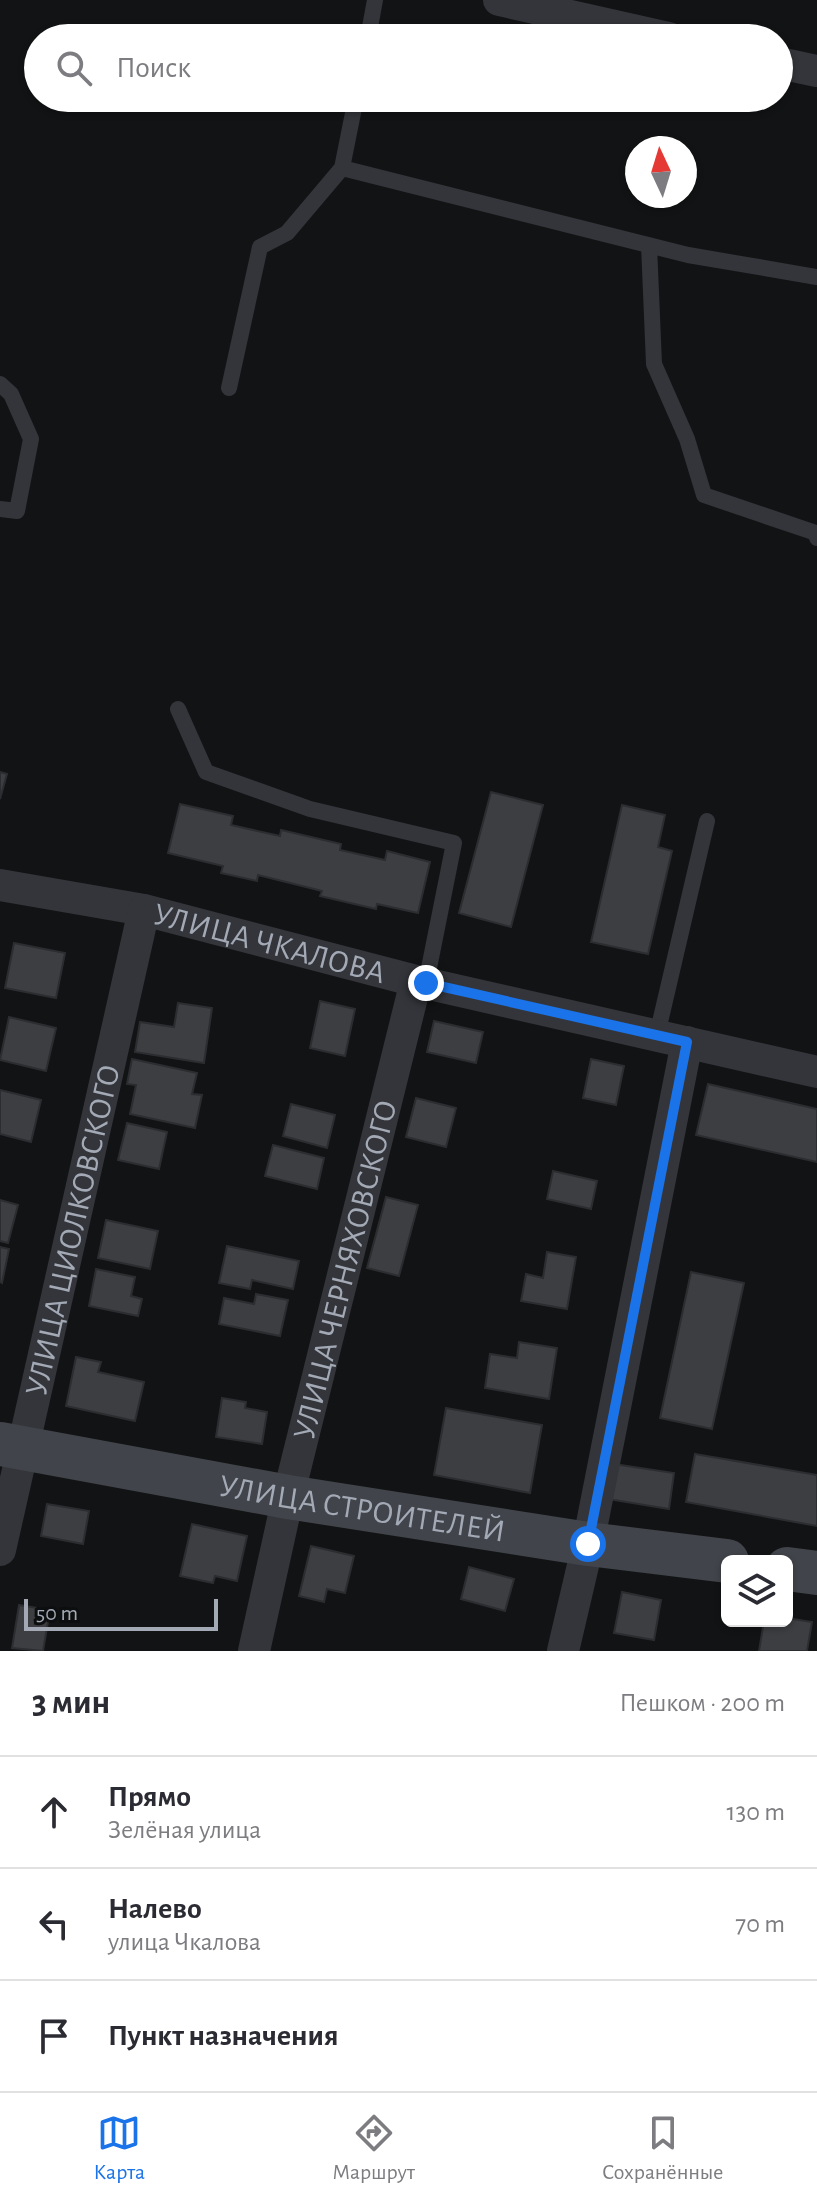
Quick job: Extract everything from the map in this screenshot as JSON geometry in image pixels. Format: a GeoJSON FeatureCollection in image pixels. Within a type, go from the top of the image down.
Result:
{"type":"FeatureCollection","features":[{"type":"Feature","properties":{"kind":"street"},"geometry":{"type":"LineString","coordinates":[[499,0],[606,24]]}},
{"type":"Feature","properties":{"kind":"street"},"geometry":{"type":"LineString","coordinates":[[793,66],[817,71]]}},
{"type":"Feature","properties":{"kind":"street","name":"УЛИЦА ЧКАЛОВА"},"geometry":{"type":"LineString","coordinates":[[0,885],[144,910],[421,982],[817,1072]]}},
{"type":"Feature","properties":{"kind":"street","name":"УЛИЦА ЦИОЛКОВСКОГО"},"geometry":{"type":"LineString","coordinates":[[0,1550],[12,1446],[144,910]]}},
{"type":"Feature","properties":{"kind":"street","name":"УЛИЦА ЧЕРНЯХОВСКОГО"},"geometry":{"type":"LineString","coordinates":[[254,1651],[288,1497],[421,982]]}},
{"type":"Feature","properties":{"kind":"street"},"geometry":{"type":"LineString","coordinates":[[563,1651],[588,1544],[672,1039]]}},
{"type":"Feature","properties":{"kind":"street","name":"УЛИЦА СТРОИТЕЛЕЙ"},"geometry":{"type":"LineString","coordinates":[[12,1446],[288,1497],[588,1544],[721,1560]]}},
{"type":"Feature","properties":{"kind":"street"},"geometry":{"type":"LineString","coordinates":[[793,1570],[817,1573]]}},
{"type":"Feature","properties":{"kind":"lane"},"geometry":{"type":"LineString","coordinates":[[371,24],[375,0]]}},
{"type":"Feature","properties":{"kind":"lane"},"geometry":{"type":"LineString","coordinates":[[229,388],[260,247],[287,233],[342,168],[353,112]]}},
{"type":"Feature","properties":{"kind":"lane"},"geometry":{"type":"LineString","coordinates":[[342,168],[688,255],[817,277]]}},
{"type":"Feature","properties":{"kind":"lane"},"geometry":{"type":"LineString","coordinates":[[649,245],[654,364],[687,439],[704,495],[816,533],[817,538]]}},
{"type":"Feature","properties":{"kind":"lane"},"geometry":{"type":"LineString","coordinates":[[0,384],[11,394],[31,439],[17,511],[0,509]]}},
{"type":"Feature","properties":{"kind":"lane"},"geometry":{"type":"LineString","coordinates":[[178,709],[206,772],[310,809],[454,843],[421,982]]}},
{"type":"Feature","properties":{"kind":"lane"},"geometry":{"type":"LineString","coordinates":[[672,1039],[707,821]]}},
{"type":"Feature","properties":{"kind":"building"},"geometry":{"type":"Polygon","coordinates":[[[0,772],[7,774],[0,799],[0,772]]]}},
{"type":"Feature","properties":{"kind":"building"},"geometry":{"type":"Polygon","coordinates":[[[491,792],[543,805],[511,927],[459,913],[491,792]]]}},
{"type":"Feature","properties":{"kind":"building"},"geometry":{"type":"Polygon","coordinates":[[[180,804],[233,816],[231,825],[280,836],[281,830],[341,844],[340,850],[385,860],[387,851],[430,862],[418,913],[377,904],[376,909],[320,896],[322,891],[258,875],[257,881],[221,873],[223,866],[168,853],[180,804]]]}},
{"type":"Feature","properties":{"kind":"building"},"geometry":{"type":"Polygon","coordinates":[[[622,805],[665,815],[658,847],[672,851],[648,954],[591,942],[622,805]]]}},
{"type":"Feature","properties":{"kind":"building"},"geometry":{"type":"Polygon","coordinates":[[[14,943],[65,953],[56,998],[5,988],[14,943]]]}},
{"type":"Feature","properties":{"kind":"building"},"geometry":{"type":"Polygon","coordinates":[[[320,1001],[355,1009],[345,1056],[310,1048],[320,1001]]]}},
{"type":"Feature","properties":{"kind":"building"},"geometry":{"type":"Polygon","coordinates":[[[178,1003],[212,1008],[204,1063],[135,1052],[140,1022],[174,1027],[178,1003]]]}},
{"type":"Feature","properties":{"kind":"building"},"geometry":{"type":"Polygon","coordinates":[[[9,1017],[56,1028],[46,1071],[0,1060],[9,1017]]]}},
{"type":"Feature","properties":{"kind":"building"},"geometry":{"type":"Polygon","coordinates":[[[434,1021],[483,1032],[476,1063],[427,1052],[434,1021]]]}},
{"type":"Feature","properties":{"kind":"building"},"geometry":{"type":"Polygon","coordinates":[[[132,1059],[197,1073],[192,1094],[202,1095],[195,1128],[130,1114],[136,1085],[127,1084],[132,1059]]]}},
{"type":"Feature","properties":{"kind":"building"},"geometry":{"type":"Polygon","coordinates":[[[591,1059],[624,1066],[616,1105],[583,1098],[591,1059]]]}},
{"type":"Feature","properties":{"kind":"building"},"geometry":{"type":"Polygon","coordinates":[[[708,1084],[817,1109],[817,1162],[696,1135],[708,1084]]]}},
{"type":"Feature","properties":{"kind":"building"},"geometry":{"type":"Polygon","coordinates":[[[0,1090],[41,1100],[31,1142],[0,1134],[0,1090]]]}},
{"type":"Feature","properties":{"kind":"building"},"geometry":{"type":"Polygon","coordinates":[[[416,1098],[456,1108],[446,1147],[406,1137],[416,1098]]]}},
{"type":"Feature","properties":{"kind":"building"},"geometry":{"type":"Polygon","coordinates":[[[291,1104],[335,1115],[327,1148],[283,1136],[291,1104]]]}},
{"type":"Feature","properties":{"kind":"building"},"geometry":{"type":"Polygon","coordinates":[[[127,1123],[167,1132],[159,1169],[118,1160],[127,1123]]]}},
{"type":"Feature","properties":{"kind":"building"},"geometry":{"type":"Polygon","coordinates":[[[273,1145],[324,1158],[317,1189],[265,1176],[273,1145]]]}},
{"type":"Feature","properties":{"kind":"building"},"geometry":{"type":"Polygon","coordinates":[[[553,1171],[597,1181],[591,1209],[547,1199],[553,1171]]]}},
{"type":"Feature","properties":{"kind":"building"},"geometry":{"type":"Polygon","coordinates":[[[386,1197],[418,1205],[399,1276],[367,1268],[386,1197]]]}},
{"type":"Feature","properties":{"kind":"building"},"geometry":{"type":"Polygon","coordinates":[[[0,1200],[18,1205],[8,1243],[0,1241],[0,1200]]]}},
{"type":"Feature","properties":{"kind":"building"},"geometry":{"type":"Polygon","coordinates":[[[106,1220],[158,1231],[150,1269],[98,1258],[106,1220]]]}},
{"type":"Feature","properties":{"kind":"building"},"geometry":{"type":"Polygon","coordinates":[[[227,1246],[299,1261],[293,1289],[252,1280],[250,1289],[219,1283],[227,1246]]]}},
{"type":"Feature","properties":{"kind":"building"},"geometry":{"type":"Polygon","coordinates":[[[0,1247],[9,1249],[2,1283],[0,1282],[0,1247]]]}},
{"type":"Feature","properties":{"kind":"building"},"geometry":{"type":"Polygon","coordinates":[[[547,1252],[576,1257],[567,1309],[521,1301],[526,1274],[543,1278],[547,1252]]]}},
{"type":"Feature","properties":{"kind":"building"},"geometry":{"type":"Polygon","coordinates":[[[96,1269],[135,1277],[131,1296],[142,1299],[138,1316],[89,1306],[96,1269]]]}},
{"type":"Feature","properties":{"kind":"building"},"geometry":{"type":"Polygon","coordinates":[[[691,1272],[744,1283],[712,1429],[660,1418],[691,1272]]]}},
{"type":"Feature","properties":{"kind":"building"},"geometry":{"type":"Polygon","coordinates":[[[256,1294],[288,1300],[280,1336],[219,1324],[224,1298],[254,1304],[256,1294]]]}},
{"type":"Feature","properties":{"kind":"building"},"geometry":{"type":"Polygon","coordinates":[[[519,1342],[557,1348],[549,1399],[485,1388],[490,1354],[517,1358],[519,1342]]]}},
{"type":"Feature","properties":{"kind":"building"},"geometry":{"type":"Polygon","coordinates":[[[76,1357],[101,1362],[98,1372],[144,1382],[135,1421],[66,1406],[76,1357]]]}},
{"type":"Feature","properties":{"kind":"building"},"geometry":{"type":"Polygon","coordinates":[[[222,1398],[246,1402],[245,1408],[267,1412],[262,1444],[216,1437],[222,1398]]]}},
{"type":"Feature","properties":{"kind":"building"},"geometry":{"type":"Polygon","coordinates":[[[446,1408],[542,1425],[530,1493],[434,1475],[446,1408]]]}},
{"type":"Feature","properties":{"kind":"building"},"geometry":{"type":"Polygon","coordinates":[[[695,1454],[817,1475],[817,1526],[686,1502],[695,1454]]]}},
{"type":"Feature","properties":{"kind":"building"},"geometry":{"type":"Polygon","coordinates":[[[614,1464],[674,1473],[669,1509],[608,1499],[614,1464]]]}},
{"type":"Feature","properties":{"kind":"building"},"geometry":{"type":"Polygon","coordinates":[[[47,1504],[89,1511],[83,1544],[41,1536],[47,1504]]]}},
{"type":"Feature","properties":{"kind":"building"},"geometry":{"type":"Polygon","coordinates":[[[192,1524],[247,1536],[237,1581],[215,1576],[213,1583],[180,1576],[192,1524]]]}},
{"type":"Feature","properties":{"kind":"building"},"geometry":{"type":"Polygon","coordinates":[[[311,1546],[354,1556],[345,1593],[327,1589],[324,1602],[299,1596],[311,1546]]]}},
{"type":"Feature","properties":{"kind":"building"},"geometry":{"type":"Polygon","coordinates":[[[469,1567],[514,1579],[505,1611],[461,1599],[469,1567]]]}},
{"type":"Feature","properties":{"kind":"building"},"geometry":{"type":"Polygon","coordinates":[[[622,1592],[661,1600],[654,1640],[614,1633],[622,1592]]]}},
{"type":"Feature","properties":{"kind":"building"},"geometry":{"type":"Polygon","coordinates":[[[19,1605],[50,1610],[43,1651],[12,1648],[19,1605]]]}},
{"type":"Feature","properties":{"kind":"building"},"geometry":{"type":"Polygon","coordinates":[[[793,1619],[812,1622],[807,1651],[759,1651],[763,1627],[793,1627],[793,1619]]]}},
{"type":"Feature","properties":{"kind":"route"},"geometry":{"type":"LineString","coordinates":[[426,983],[687,1042],[588,1544]]}}]}
